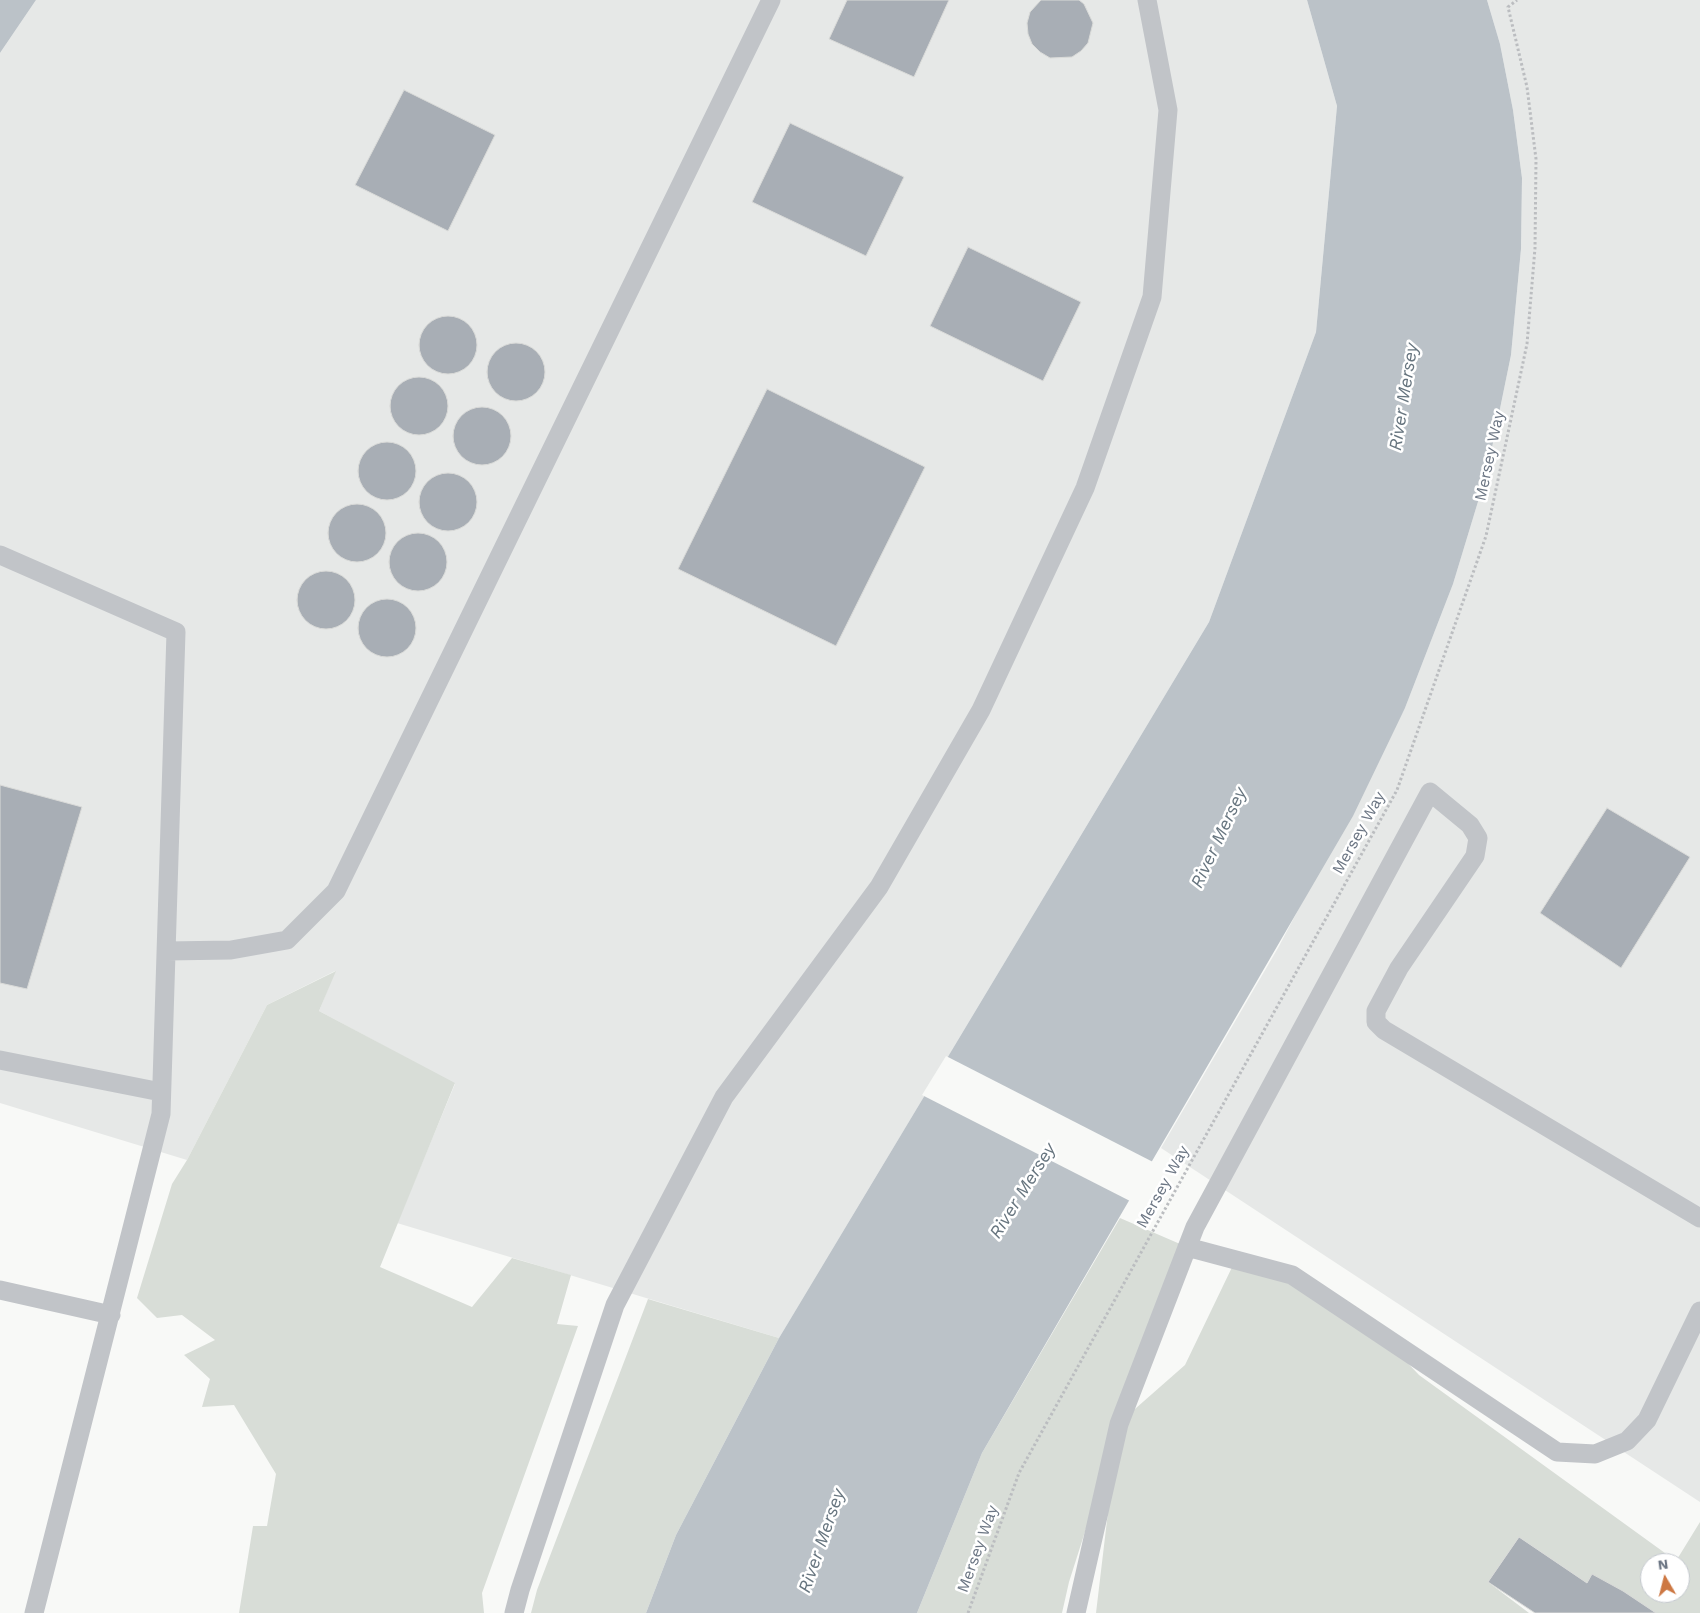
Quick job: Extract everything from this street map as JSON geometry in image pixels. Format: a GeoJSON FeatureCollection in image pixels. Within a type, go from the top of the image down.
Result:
{"type":"FeatureCollection","features":[{"type":"Feature","properties":{"kind":"lane"},"geometry":{"type":"LineString","coordinates":[[167,951],[231,950],[287,940],[336,891],[771,0]]}},
{"type":"Feature","properties":{"kind":"lane"},"geometry":{"type":"LineString","coordinates":[[514,1613],[615,1305],[724,1097],[879,887],[976,718],[1085,488],[1152,297],[1168,110],[1147,0]]}},
{"type":"Feature","properties":{"kind":"lane"},"geometry":{"type":"LineString","coordinates":[[0,555],[176,632],[161,1114],[34,1613]]}},
{"type":"Feature","properties":{"kind":"lane"},"geometry":{"type":"LineString","coordinates":[[1076,1613],[1118,1424],[1195,1227],[1430,792],[1470,825],[1478,838],[1475,856],[1399,968],[1376,1011],[1376,1022],[1384,1030],[1700,1218]]}},
{"type":"Feature","properties":{"kind":"lane"},"geometry":{"type":"LineString","coordinates":[[0,1060],[162,1092]]}},
{"type":"Feature","properties":{"kind":"lane"},"geometry":{"type":"LineString","coordinates":[[1187,1248],[1292,1276],[1557,1452],[1595,1454],[1627,1441],[1648,1420],[1700,1312]]}},
{"type":"Feature","properties":{"kind":"lane"},"geometry":{"type":"LineString","coordinates":[[0,1290],[111,1315]]}},
{"type":"Feature","properties":{"kind":"path","name":"Mersey Way"},"geometry":{"type":"LineString","coordinates":[[968,1613],[1018,1473],[1397,790],[1486,536],[1527,344],[1536,248],[1536,159],[1527,88],[1508,7],[1517,0]]}},
{"type":"Feature","properties":{"kind":"shaded area"},"geometry":{"type":"Polygon","coordinates":[[[36,0],[1307,0],[1337,106],[1316,332],[1209,622],[779,1338],[397,1223],[455,1084],[319,1011],[335,971],[267,1005],[187,1160],[0,1103],[0,53],[36,0]]]}},
{"type":"Feature","properties":{"kind":"shaded area"},"geometry":{"type":"Polygon","coordinates":[[[1487,0],[1700,0],[1700,1502],[1161,1148],[1278,948],[1405,708],[1453,584],[1487,472],[1511,355],[1521,249],[1522,178],[1513,110],[1500,44],[1487,0]]]}},
{"type":"Feature","properties":{"kind":"shaded area"},"geometry":{"type":"Polygon","coordinates":[[[336,971],[319,1011],[455,1083],[380,1267],[472,1307],[512,1258],[571,1275],[557,1324],[578,1326],[482,1593],[484,1613],[239,1613],[253,1526],[267,1526],[276,1474],[234,1405],[202,1407],[210,1379],[184,1355],[215,1340],[182,1315],[157,1318],[137,1298],[172,1184],[187,1160],[267,1005],[336,971]]]}},
{"type":"Feature","properties":{"kind":"shaded area"},"geometry":{"type":"Polygon","coordinates":[[[1120,1218],[1187,1247],[1119,1423],[1185,1365],[1235,1261],[1292,1275],[1382,1336],[1419,1375],[1665,1553],[1640,1553],[1640,1603],[1690,1603],[1690,1553],[1681,1553],[1700,1522],[1700,1613],[1656,1613],[1592,1575],[1587,1583],[1519,1537],[1488,1582],[1529,1613],[1096,1613],[1118,1428],[1069,1582],[1062,1613],[917,1613],[982,1453],[1120,1218]]]}},
{"type":"Feature","properties":{"kind":"shaded area"},"geometry":{"type":"Polygon","coordinates":[[[648,1299],[779,1338],[676,1535],[646,1613],[531,1613],[537,1590],[648,1299]]]}},
{"type":"Feature","properties":{"kind":"water"},"geometry":{"type":"Polygon","coordinates":[[[0,0],[36,0],[0,53],[0,0]]]}},
{"type":"Feature","properties":{"kind":"water","name":"River Mersey"},"geometry":{"type":"Polygon","coordinates":[[[1307,0],[1487,0],[1500,44],[1513,110],[1522,178],[1521,249],[1511,355],[1487,472],[1453,584],[1405,708],[1353,816],[982,1453],[917,1613],[646,1613],[676,1535],[779,1338],[1209,622],[1316,332],[1337,106],[1307,0]]]}},
{"type":"Feature","properties":{"kind":"pier"},"geometry":{"type":"Polygon","coordinates":[[[946,1056],[1155,1163],[1132,1202],[922,1095],[946,1056]]]}},
{"type":"Feature","properties":{"kind":"building"},"geometry":{"type":"Polygon","coordinates":[[[847,0],[949,0],[914,77],[829,39],[847,0]]]}},
{"type":"Feature","properties":{"kind":"building"},"geometry":{"type":"Polygon","coordinates":[[[1041,0],[1079,0],[1084,4],[1093,23],[1088,43],[1072,57],[1050,58],[1032,44],[1028,34],[1027,23],[1030,12],[1041,0]]]}},
{"type":"Feature","properties":{"kind":"building"},"geometry":{"type":"Polygon","coordinates":[[[404,90],[495,135],[448,231],[355,185],[404,90]]]}},
{"type":"Feature","properties":{"kind":"building"},"geometry":{"type":"Polygon","coordinates":[[[790,123],[904,177],[866,256],[752,202],[790,123]]]}},
{"type":"Feature","properties":{"kind":"building"},"geometry":{"type":"Polygon","coordinates":[[[968,247],[1081,302],[1043,381],[930,326],[968,247]]]}},
{"type":"Feature","properties":{"kind":"building"},"geometry":{"type":"Polygon","coordinates":[[[442,316],[454,316],[464,320],[473,329],[477,351],[469,366],[454,374],[442,374],[432,370],[423,361],[419,351],[419,339],[423,329],[432,320],[442,316]]]}},
{"type":"Feature","properties":{"kind":"building"},"geometry":{"type":"Polygon","coordinates":[[[510,343],[522,343],[537,351],[545,366],[545,378],[537,393],[522,401],[510,401],[495,393],[487,378],[487,366],[495,351],[510,343]]]}},
{"type":"Feature","properties":{"kind":"building"},"geometry":{"type":"Polygon","coordinates":[[[413,377],[425,377],[435,381],[444,390],[448,412],[440,427],[425,435],[413,435],[403,431],[394,422],[390,412],[390,400],[394,390],[403,381],[413,377]]]}},
{"type":"Feature","properties":{"kind":"building"},"geometry":{"type":"Polygon","coordinates":[[[767,389],[925,467],[836,646],[678,569],[767,389]]]}},
{"type":"Feature","properties":{"kind":"building"},"geometry":{"type":"Polygon","coordinates":[[[476,407],[488,407],[503,415],[511,430],[511,442],[503,457],[488,465],[476,465],[461,457],[453,442],[453,430],[461,415],[476,407]]]}},
{"type":"Feature","properties":{"kind":"building"},"geometry":{"type":"Polygon","coordinates":[[[381,442],[393,442],[408,450],[416,465],[416,477],[408,492],[393,500],[381,500],[366,492],[358,477],[358,465],[366,450],[381,442]]]}},
{"type":"Feature","properties":{"kind":"building"},"geometry":{"type":"Polygon","coordinates":[[[442,473],[454,473],[464,477],[473,486],[477,508],[469,523],[454,531],[442,531],[432,527],[423,518],[419,508],[419,496],[423,486],[432,477],[442,473]]]}},
{"type":"Feature","properties":{"kind":"building"},"geometry":{"type":"Polygon","coordinates":[[[351,504],[363,504],[378,512],[386,527],[386,539],[378,554],[363,562],[351,562],[336,554],[328,539],[328,527],[336,512],[351,504]]]}},
{"type":"Feature","properties":{"kind":"building"},"geometry":{"type":"Polygon","coordinates":[[[412,533],[424,533],[434,537],[443,546],[447,568],[439,583],[424,591],[412,591],[402,587],[393,578],[389,568],[389,556],[393,546],[402,537],[412,533]]]}},
{"type":"Feature","properties":{"kind":"building"},"geometry":{"type":"Polygon","coordinates":[[[320,571],[332,571],[342,575],[351,584],[355,606],[347,621],[332,629],[320,629],[310,625],[301,616],[297,606],[297,594],[301,584],[310,575],[320,571]]]}},
{"type":"Feature","properties":{"kind":"building"},"geometry":{"type":"Polygon","coordinates":[[[381,599],[393,599],[408,607],[416,622],[416,634],[408,649],[393,657],[381,657],[366,649],[358,634],[358,622],[366,607],[381,599]]]}},
{"type":"Feature","properties":{"kind":"building"},"geometry":{"type":"Polygon","coordinates":[[[0,785],[82,807],[27,989],[0,983],[0,785]]]}},
{"type":"Feature","properties":{"kind":"building"},"geometry":{"type":"Polygon","coordinates":[[[1607,808],[1690,857],[1621,968],[1540,913],[1607,808]]]}},
{"type":"Feature","properties":{"kind":"building"},"geometry":{"type":"Polygon","coordinates":[[[1519,1537],[1587,1583],[1592,1574],[1623,1591],[1656,1613],[1535,1613],[1488,1582],[1519,1537]]]}}]}
